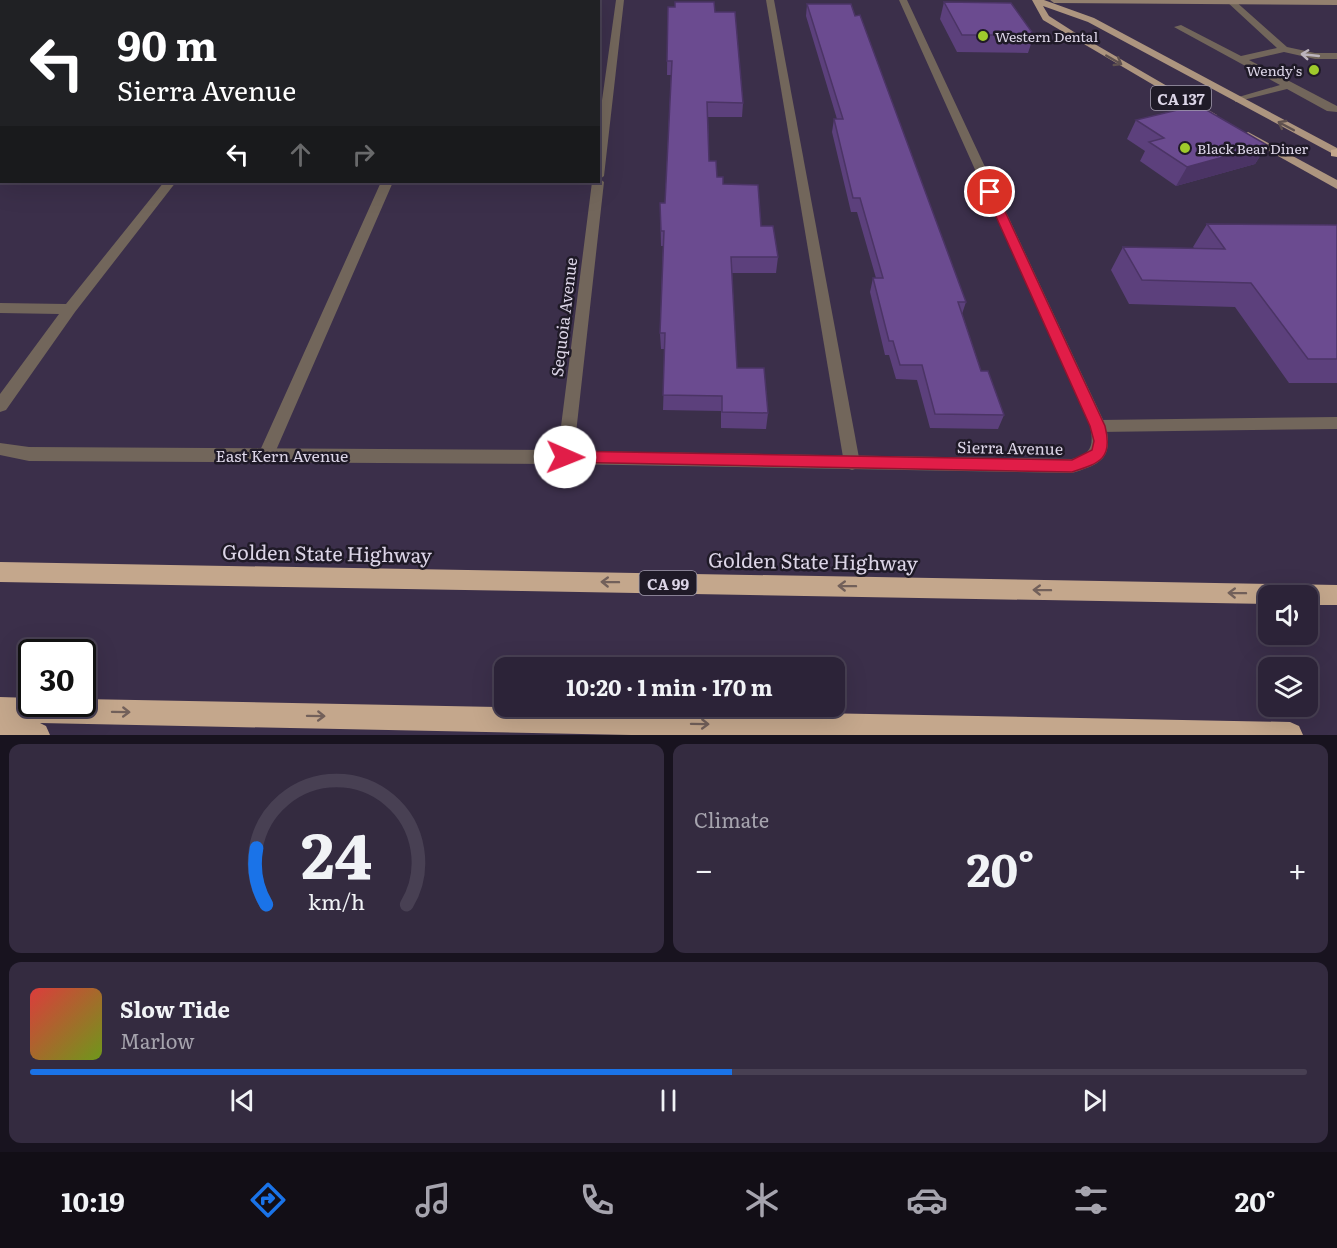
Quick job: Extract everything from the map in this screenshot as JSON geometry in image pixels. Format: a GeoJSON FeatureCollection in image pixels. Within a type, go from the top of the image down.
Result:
{"type":"FeatureCollection","features":[{"type":"Feature","properties":{"kind":"highway","name":"Golden State Highway"},"geometry":{"type":"LineString","coordinates":[[0,572],[1337,595]]}},
{"type":"Feature","properties":{"kind":"highway"},"geometry":{"type":"LineString","coordinates":[[0,710],[1290,735]]}},
{"type":"Feature","properties":{"kind":"highway"},"geometry":{"type":"LineString","coordinates":[[0,725],[37,735]]}},
{"type":"Feature","properties":{"kind":"main road","name":"CA 137"},"geometry":{"type":"LineString","coordinates":[[1036,0],[1091,20],[1337,153]]}},
{"type":"Feature","properties":{"kind":"main road","name":"CA 137"},"geometry":{"type":"LineString","coordinates":[[1036,0],[1046,18],[1222,121]]}},
{"type":"Feature","properties":{"kind":"main road"},"geometry":{"type":"LineString","coordinates":[[1054,0],[1337,2]]}},
{"type":"Feature","properties":{"kind":"main road"},"geometry":{"type":"LineString","coordinates":[[1243,132],[1337,185]]}},
{"type":"Feature","properties":{"kind":"street"},"geometry":{"type":"LineString","coordinates":[[600,160],[620,0]]}},
{"type":"Feature","properties":{"kind":"street"},"geometry":{"type":"LineString","coordinates":[[770,0],[852,463]]}},
{"type":"Feature","properties":{"kind":"street","name":"Sierra Avenue"},"geometry":{"type":"LineString","coordinates":[[565,457],[1072,466],[1089,461],[1099,453],[1101,441],[1098,426],[903,0]]}},
{"type":"Feature","properties":{"kind":"street"},"geometry":{"type":"LineString","coordinates":[[1230,2],[1284,49]]}},
{"type":"Feature","properties":{"kind":"street"},"geometry":{"type":"LineString","coordinates":[[1178,27],[1330,109],[1337,110]]}},
{"type":"Feature","properties":{"kind":"street"},"geometry":{"type":"LineString","coordinates":[[1240,59],[1284,49],[1315,56],[1337,56]]}},
{"type":"Feature","properties":{"kind":"street"},"geometry":{"type":"LineString","coordinates":[[1239,100],[1286,86]]}},
{"type":"Feature","properties":{"kind":"street"},"geometry":{"type":"LineString","coordinates":[[0,406],[70,309],[169,183]]}},
{"type":"Feature","properties":{"kind":"street"},"geometry":{"type":"LineString","coordinates":[[266,455],[387,183]]}},
{"type":"Feature","properties":{"kind":"street","name":"Sequoia Avenue"},"geometry":{"type":"LineString","coordinates":[[565,457],[598,183]]}},
{"type":"Feature","properties":{"kind":"street"},"geometry":{"type":"LineString","coordinates":[[0,308],[70,309]]}},
{"type":"Feature","properties":{"kind":"street"},"geometry":{"type":"LineString","coordinates":[[1098,426],[1337,423]]}},
{"type":"Feature","properties":{"kind":"street","name":"East Kern Avenue"},"geometry":{"type":"LineString","coordinates":[[0,449],[29,454],[565,457]]}},
{"type":"Feature","properties":{"kind":"building"},"geometry":{"type":"Polygon","coordinates":[[[675,2],[714,2],[715,12],[735,12],[743,103],[707,102],[709,161],[716,161],[717,177],[723,177],[723,184],[758,185],[761,226],[773,226],[778,257],[731,257],[737,368],[764,368],[768,413],[722,412],[722,396],[663,395],[665,333],[660,333],[664,231],[661,231],[660,203],[665,203],[672,61],[667,61],[668,7],[675,7],[675,2]]]}},
{"type":"Feature","properties":{"kind":"building"},"geometry":{"type":"Polygon","coordinates":[[[944,2],[1011,3],[1034,35],[962,35],[944,2]]]}},
{"type":"Feature","properties":{"kind":"building"},"geometry":{"type":"Polygon","coordinates":[[[807,4],[851,4],[855,16],[860,15],[966,302],[958,302],[981,371],[988,371],[1004,415],[935,414],[922,365],[900,365],[893,341],[889,341],[873,278],[883,278],[860,198],[853,198],[834,119],[843,119],[807,4]]]}},
{"type":"Feature","properties":{"kind":"building"},"geometry":{"type":"Polygon","coordinates":[[[1198,105],[1267,145],[1187,167],[1149,142],[1164,138],[1136,120],[1198,105]]]}},
{"type":"Feature","properties":{"kind":"building"},"geometry":{"type":"Polygon","coordinates":[[[1207,224],[1337,225],[1337,359],[1308,359],[1251,283],[1142,280],[1123,247],[1225,249],[1207,224]]]}},
{"type":"Feature","properties":{"kind":"place","name":"Western Dental"},"geometry":{"type":"Point","coordinates":[983,36]}},
{"type":"Feature","properties":{"kind":"place","name":"Wendy's"},"geometry":{"type":"Point","coordinates":[1314,70]}},
{"type":"Feature","properties":{"kind":"place","name":"Black Bear Diner"},"geometry":{"type":"Point","coordinates":[1185,148]}},
{"type":"Feature","properties":{"kind":"route"},"geometry":{"type":"LineString","coordinates":[[565,457],[1072,466],[1089,461],[1099,453],[1101,441],[1098,426],[990,192]]}}]}
